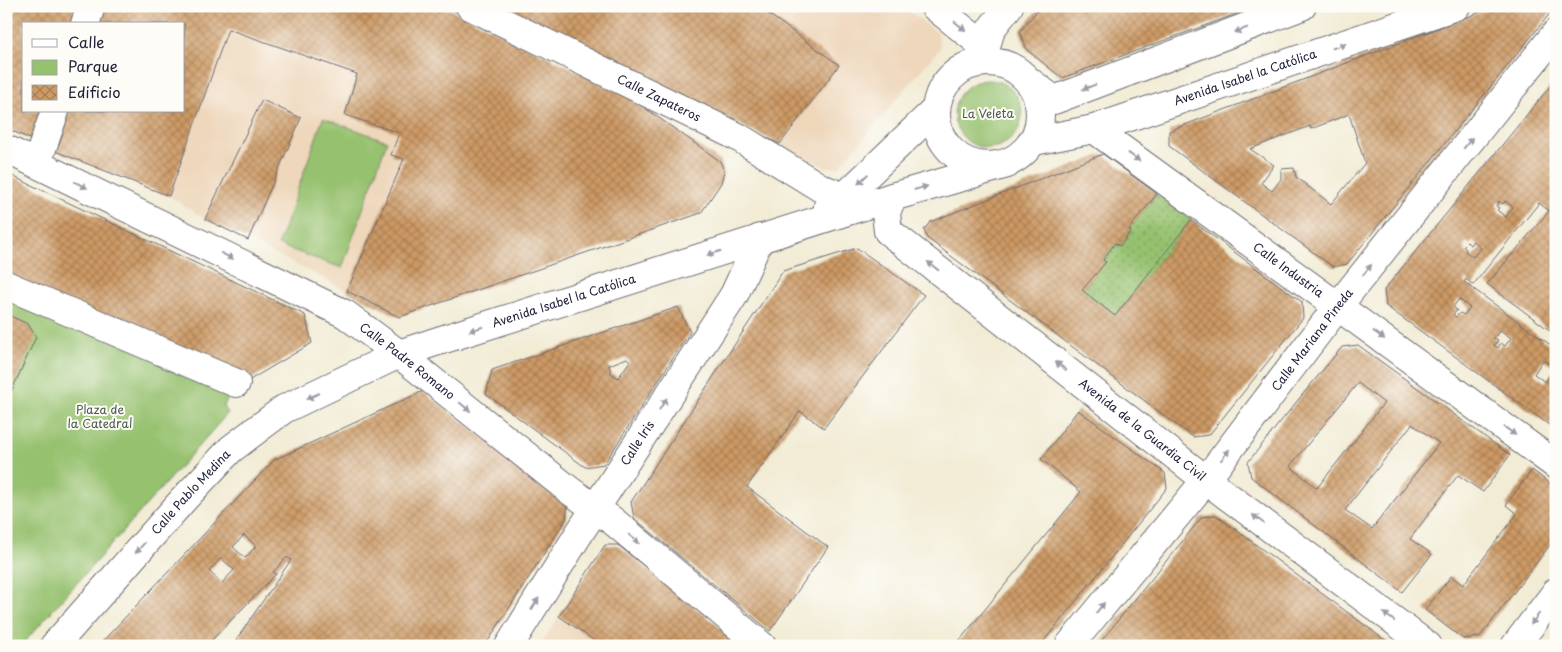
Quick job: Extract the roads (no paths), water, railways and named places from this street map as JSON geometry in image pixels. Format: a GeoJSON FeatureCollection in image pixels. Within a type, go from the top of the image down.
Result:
{"type":"FeatureCollection","features":[{"type":"Feature","properties":{"kind":"street"},"geometry":{"type":"LineString","coordinates":[[86,22],[91,6]]}},
{"type":"Feature","properties":{"kind":"street","name":"Calle Zapateros"},"geometry":{"type":"LineString","coordinates":[[470,6],[738,137],[821,188],[844,197]]}},
{"type":"Feature","properties":{"kind":"street"},"geometry":{"type":"LineString","coordinates":[[934,6],[983,54],[995,62],[1017,70],[1054,100],[1302,6]]}},
{"type":"Feature","properties":{"kind":"street"},"geometry":{"type":"LineString","coordinates":[[1009,6],[990,29],[983,54],[952,76],[941,91],[936,109],[939,133],[948,148],[963,160],[989,167],[1007,164],[1027,150],[1034,141],[1041,111],[1037,94],[1030,82]]}},
{"type":"Feature","properties":{"kind":"street","name":"Avenida Isabel la Católica"},"geometry":{"type":"LineString","coordinates":[[1034,141],[1094,129],[1456,6]]}},
{"type":"Feature","properties":{"kind":"street","name":"Calle Mariana Pineda"},"geometry":{"type":"LineString","coordinates":[[1070,646],[1206,480],[1338,306],[1556,33]]}},
{"type":"Feature","properties":{"kind":"street","name":"Avenida Isabel la Católica"},"geometry":{"type":"LineString","coordinates":[[767,236],[844,197],[936,109]]}},
{"type":"Feature","properties":{"kind":"street"},"geometry":{"type":"LineString","coordinates":[[37,163],[55,112]]}},
{"type":"Feature","properties":{"kind":"street","name":"Calle Industria"},"geometry":{"type":"LineString","coordinates":[[1094,129],[1556,465]]}},
{"type":"Feature","properties":{"kind":"street","name":"Calle Padre Romano"},"geometry":{"type":"LineString","coordinates":[[6,149],[345,314],[400,354],[595,509],[613,521],[762,646]]}},
{"type":"Feature","properties":{"kind":"street","name":"Avenida Isabel la Católica"},"geometry":{"type":"LineString","coordinates":[[357,375],[400,354],[767,236],[1007,164]]}},
{"type":"Feature","properties":{"kind":"street","name":"Avenida de la Guardia Civil"},"geometry":{"type":"LineString","coordinates":[[892,197],[886,213],[888,231],[1206,480],[1428,646]]}},
{"type":"Feature","properties":{"kind":"street","name":"Calle Iris"},"geometry":{"type":"LineString","coordinates":[[509,646],[595,509],[734,295],[767,236]]}},
{"type":"Feature","properties":{"kind":"street"},"geometry":{"type":"LineString","coordinates":[[6,285],[236,383]]}},
{"type":"Feature","properties":{"kind":"street","name":"Calle Pablo Medina"},"geometry":{"type":"LineString","coordinates":[[54,646],[183,500],[231,449],[284,409],[357,375]]}},
{"type":"Feature","properties":{"kind":"street"},"geometry":{"type":"LineString","coordinates":[[1515,646],[1556,592]]}},
{"type":"Feature","properties":{"kind":"park label","name":"La Veleta"},"geometry":{"type":"Point","coordinates":[988,114]}},
{"type":"Feature","properties":{"kind":"park label","name":"Plaza de la Catedral"},"geometry":{"type":"Point","coordinates":[100,417]}}]}
